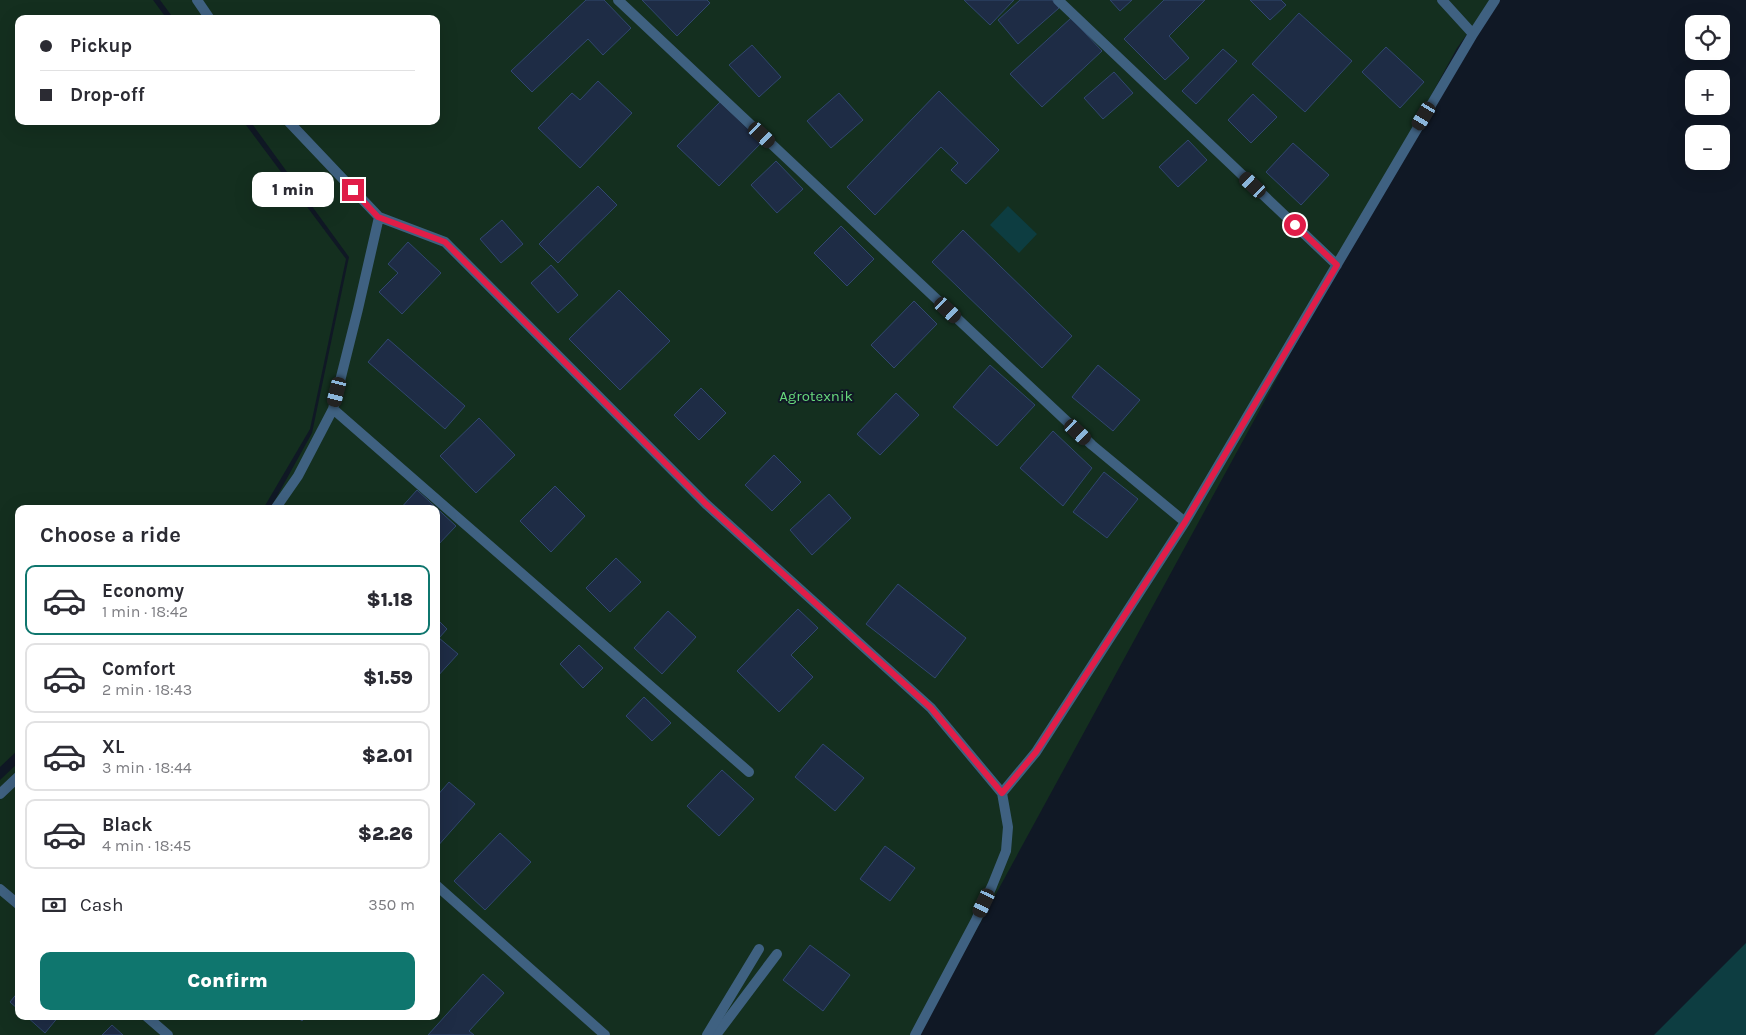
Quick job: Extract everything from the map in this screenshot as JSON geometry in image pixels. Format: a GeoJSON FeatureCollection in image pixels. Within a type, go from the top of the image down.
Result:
{"type":"FeatureCollection","features":[{"type":"Feature","properties":{"kind":"street"},"geometry":{"type":"LineString","coordinates":[[197,0],[207,15]]}},
{"type":"Feature","properties":{"kind":"street"},"geometry":{"type":"LineString","coordinates":[[618,0],[1092,446],[1185,522]]}},
{"type":"Feature","properties":{"kind":"street"},"geometry":{"type":"LineString","coordinates":[[1058,0],[1337,265]]}},
{"type":"Feature","properties":{"kind":"street"},"geometry":{"type":"LineString","coordinates":[[1442,0],[1473,34]]}},
{"type":"Feature","properties":{"kind":"street"},"geometry":{"type":"LineString","coordinates":[[1002,793],[1036,752],[1185,522],[1473,34],[1495,0]]}},
{"type":"Feature","properties":{"kind":"street"},"geometry":{"type":"LineString","coordinates":[[292,125],[378,217],[445,242],[706,504],[931,708],[1002,793],[1008,828],[1006,851],[976,920],[916,1035]]}},
{"type":"Feature","properties":{"kind":"street"},"geometry":{"type":"LineString","coordinates":[[278,505],[298,476],[333,409],[358,309],[378,217]]}},
{"type":"Feature","properties":{"kind":"street"},"geometry":{"type":"LineString","coordinates":[[333,409],[749,772]]}},
{"type":"Feature","properties":{"kind":"street"},"geometry":{"type":"LineString","coordinates":[[0,794],[15,780]]}},
{"type":"Feature","properties":{"kind":"street"},"geometry":{"type":"LineString","coordinates":[[0,889],[15,902]]}},
{"type":"Feature","properties":{"kind":"street"},"geometry":{"type":"LineString","coordinates":[[440,889],[605,1035]]}},
{"type":"Feature","properties":{"kind":"street"},"geometry":{"type":"LineString","coordinates":[[707,1035],[759,949]]}},
{"type":"Feature","properties":{"kind":"street"},"geometry":{"type":"LineString","coordinates":[[716,1035],[776,954]]}},
{"type":"Feature","properties":{"kind":"street"},"geometry":{"type":"LineString","coordinates":[[151,1020],[168,1035]]}},
{"type":"Feature","properties":{"kind":"green space"},"geometry":{"type":"Polygon","coordinates":[[[0,0],[153,0],[164,15],[15,15],[15,125],[246,125],[346,259],[310,429],[265,505],[15,505],[15,753],[0,767],[0,0]]]}},
{"type":"Feature","properties":{"kind":"green space","name":"Agrotexnik"},"geometry":{"type":"Polygon","coordinates":[[[160,0],[1492,0],[1457,48],[919,1035],[0,1035],[0,780],[15,766],[15,1020],[440,1020],[440,505],[272,505],[312,433],[349,257],[253,125],[440,125],[440,15],[171,15],[160,0]]]}},
{"type":"Feature","properties":{"kind":"shaded area"},"geometry":{"type":"Polygon","coordinates":[[[1008,206],[1037,234],[1019,253],[990,225],[1008,206]]]}},
{"type":"Feature","properties":{"kind":"shaded area"},"geometry":{"type":"Polygon","coordinates":[[[1746,943],[1746,1035],[1654,1035],[1746,943]]]}},
{"type":"Feature","properties":{"kind":"building"},"geometry":{"type":"Polygon","coordinates":[[[586,0],[604,0],[631,28],[603,55],[588,39],[532,92],[511,71],[586,0]]]}},
{"type":"Feature","properties":{"kind":"building"},"geometry":{"type":"Polygon","coordinates":[[[642,0],[707,0],[710,3],[677,36],[642,0]]]}},
{"type":"Feature","properties":{"kind":"building"},"geometry":{"type":"Polygon","coordinates":[[[964,0],[1014,0],[990,25],[964,0]]]}},
{"type":"Feature","properties":{"kind":"building"},"geometry":{"type":"Polygon","coordinates":[[[1020,0],[1052,0],[1059,8],[1018,44],[998,20],[1020,0]]]}},
{"type":"Feature","properties":{"kind":"building"},"geometry":{"type":"Polygon","coordinates":[[[1110,0],[1132,0],[1120,11],[1110,0]]]}},
{"type":"Feature","properties":{"kind":"building"},"geometry":{"type":"Polygon","coordinates":[[[1164,0],[1205,0],[1169,36],[1189,58],[1165,80],[1124,39],[1164,0]]]}},
{"type":"Feature","properties":{"kind":"building"},"geometry":{"type":"Polygon","coordinates":[[[1250,0],[1281,0],[1286,5],[1270,20],[1250,0]]]}},
{"type":"Feature","properties":{"kind":"building"},"geometry":{"type":"Polygon","coordinates":[[[1299,13],[1352,61],[1305,112],[1252,64],[1299,13]]]}},
{"type":"Feature","properties":{"kind":"building"},"geometry":{"type":"Polygon","coordinates":[[[1071,18],[1102,51],[1042,107],[1010,74],[1071,18]]]}},
{"type":"Feature","properties":{"kind":"building"},"geometry":{"type":"Polygon","coordinates":[[[752,45],[781,77],[759,97],[729,65],[752,45]]]}},
{"type":"Feature","properties":{"kind":"building"},"geometry":{"type":"Polygon","coordinates":[[[1386,47],[1424,82],[1400,108],[1362,72],[1386,47]]]}},
{"type":"Feature","properties":{"kind":"building"},"geometry":{"type":"Polygon","coordinates":[[[1223,49],[1237,61],[1196,104],[1182,91],[1223,49]]]}},
{"type":"Feature","properties":{"kind":"building"},"geometry":{"type":"Polygon","coordinates":[[[1114,72],[1133,93],[1103,119],[1084,98],[1114,72]]]}},
{"type":"Feature","properties":{"kind":"building"},"geometry":{"type":"Polygon","coordinates":[[[598,81],[632,113],[580,168],[538,128],[572,93],[580,100],[598,81]]]}},
{"type":"Feature","properties":{"kind":"building"},"geometry":{"type":"Polygon","coordinates":[[[939,91],[999,150],[966,184],[951,170],[958,163],[941,147],[875,215],[847,187],[939,91]]]}},
{"type":"Feature","properties":{"kind":"building"},"geometry":{"type":"Polygon","coordinates":[[[839,93],[863,120],[831,148],[807,121],[839,93]]]}},
{"type":"Feature","properties":{"kind":"building"},"geometry":{"type":"Polygon","coordinates":[[[1253,94],[1277,117],[1251,143],[1228,120],[1253,94]]]}},
{"type":"Feature","properties":{"kind":"building"},"geometry":{"type":"Polygon","coordinates":[[[720,102],[762,142],[719,186],[677,146],[720,102]]]}},
{"type":"Feature","properties":{"kind":"building"},"geometry":{"type":"Polygon","coordinates":[[[1188,140],[1207,160],[1178,187],[1159,167],[1188,140]]]}},
{"type":"Feature","properties":{"kind":"building"},"geometry":{"type":"Polygon","coordinates":[[[1293,143],[1329,175],[1301,205],[1266,172],[1293,143]]]}},
{"type":"Feature","properties":{"kind":"building"},"geometry":{"type":"Polygon","coordinates":[[[776,161],[803,189],[777,213],[751,185],[776,161]]]}},
{"type":"Feature","properties":{"kind":"building"},"geometry":{"type":"Polygon","coordinates":[[[598,186],[617,205],[558,263],[539,244],[598,186]]]}},
{"type":"Feature","properties":{"kind":"building"},"geometry":{"type":"Polygon","coordinates":[[[502,220],[523,244],[501,263],[480,239],[502,220]]]}},
{"type":"Feature","properties":{"kind":"building"},"geometry":{"type":"Polygon","coordinates":[[[841,226],[874,259],[847,286],[814,253],[841,226]]]}},
{"type":"Feature","properties":{"kind":"building"},"geometry":{"type":"Polygon","coordinates":[[[963,230],[1072,336],[1042,368],[932,262],[963,230]]]}},
{"type":"Feature","properties":{"kind":"building"},"geometry":{"type":"Polygon","coordinates":[[[408,242],[441,273],[402,314],[379,292],[398,273],[388,264],[408,242]]]}},
{"type":"Feature","properties":{"kind":"building"},"geometry":{"type":"Polygon","coordinates":[[[551,265],[578,295],[558,313],[531,283],[551,265]]]}},
{"type":"Feature","properties":{"kind":"building"},"geometry":{"type":"Polygon","coordinates":[[[619,290],[670,341],[620,390],[569,339],[619,290]]]}},
{"type":"Feature","properties":{"kind":"building"},"geometry":{"type":"Polygon","coordinates":[[[914,301],[937,324],[894,368],[871,345],[914,301]]]}},
{"type":"Feature","properties":{"kind":"building"},"geometry":{"type":"Polygon","coordinates":[[[388,339],[465,406],[445,429],[368,362],[388,339]]]}},
{"type":"Feature","properties":{"kind":"building"},"geometry":{"type":"Polygon","coordinates":[[[990,365],[1035,405],[997,446],[953,407],[990,365]]]}},
{"type":"Feature","properties":{"kind":"building"},"geometry":{"type":"Polygon","coordinates":[[[1098,365],[1140,400],[1113,431],[1072,397],[1098,365]]]}},
{"type":"Feature","properties":{"kind":"building"},"geometry":{"type":"Polygon","coordinates":[[[701,388],[726,413],[699,440],[674,415],[701,388]]]}},
{"type":"Feature","properties":{"kind":"building"},"geometry":{"type":"Polygon","coordinates":[[[896,393],[919,415],[880,455],[857,434],[896,393]]]}},
{"type":"Feature","properties":{"kind":"building"},"geometry":{"type":"Polygon","coordinates":[[[479,418],[515,455],[476,493],[440,456],[479,418]]]}},
{"type":"Feature","properties":{"kind":"building"},"geometry":{"type":"Polygon","coordinates":[[[1053,431],[1092,468],[1063,506],[1020,468],[1053,431]]]}},
{"type":"Feature","properties":{"kind":"building"},"geometry":{"type":"Polygon","coordinates":[[[774,455],[801,482],[772,511],[745,485],[774,455]]]}},
{"type":"Feature","properties":{"kind":"building"},"geometry":{"type":"Polygon","coordinates":[[[1104,472],[1138,499],[1107,538],[1073,512],[1104,472]]]}},
{"type":"Feature","properties":{"kind":"building"},"geometry":{"type":"Polygon","coordinates":[[[555,486],[585,516],[551,552],[520,521],[555,486]]]}},
{"type":"Feature","properties":{"kind":"building"},"geometry":{"type":"Polygon","coordinates":[[[417,490],[433,505],[404,505],[417,490]]]}},
{"type":"Feature","properties":{"kind":"building"},"geometry":{"type":"Polygon","coordinates":[[[829,494],[851,518],[812,555],[790,530],[829,494]]]}},
{"type":"Feature","properties":{"kind":"building"},"geometry":{"type":"Polygon","coordinates":[[[440,511],[456,526],[440,543],[440,511]]]}},
{"type":"Feature","properties":{"kind":"building"},"geometry":{"type":"Polygon","coordinates":[[[616,558],[641,582],[610,612],[586,588],[616,558]]]}},
{"type":"Feature","properties":{"kind":"building"},"geometry":{"type":"Polygon","coordinates":[[[898,584],[966,638],[935,678],[866,624],[898,584]]]}},
{"type":"Feature","properties":{"kind":"building"},"geometry":{"type":"Polygon","coordinates":[[[798,609],[818,628],[791,655],[813,677],[779,712],[737,671],[798,609]]]}},
{"type":"Feature","properties":{"kind":"building"},"geometry":{"type":"Polygon","coordinates":[[[668,611],[696,637],[662,674],[634,648],[668,611]]]}},
{"type":"Feature","properties":{"kind":"building"},"geometry":{"type":"Polygon","coordinates":[[[440,622],[447,629],[440,637],[440,622]]]}},
{"type":"Feature","properties":{"kind":"building"},"geometry":{"type":"Polygon","coordinates":[[[440,639],[458,654],[440,674],[440,639]]]}},
{"type":"Feature","properties":{"kind":"building"},"geometry":{"type":"Polygon","coordinates":[[[579,645],[603,668],[583,688],[560,664],[579,645]]]}},
{"type":"Feature","properties":{"kind":"building"},"geometry":{"type":"Polygon","coordinates":[[[644,697],[671,723],[652,741],[626,716],[644,697]]]}},
{"type":"Feature","properties":{"kind":"building"},"geometry":{"type":"Polygon","coordinates":[[[823,744],[864,778],[835,811],[795,777],[823,744]]]}},
{"type":"Feature","properties":{"kind":"building"},"geometry":{"type":"Polygon","coordinates":[[[722,770],[754,799],[719,836],[687,806],[722,770]]]}},
{"type":"Feature","properties":{"kind":"building"},"geometry":{"type":"Polygon","coordinates":[[[449,782],[475,804],[440,843],[440,792],[449,782]]]}},
{"type":"Feature","properties":{"kind":"building"},"geometry":{"type":"Polygon","coordinates":[[[500,833],[531,862],[485,910],[454,881],[500,833]]]}},
{"type":"Feature","properties":{"kind":"building"},"geometry":{"type":"Polygon","coordinates":[[[885,846],[915,868],[890,901],[860,879],[885,846]]]}},
{"type":"Feature","properties":{"kind":"building"},"geometry":{"type":"Polygon","coordinates":[[[810,945],[850,975],[823,1011],[783,980],[810,945]]]}},
{"type":"Feature","properties":{"kind":"building"},"geometry":{"type":"Polygon","coordinates":[[[483,974],[504,993],[469,1031],[474,1035],[428,1035],[483,974]]]}},
{"type":"Feature","properties":{"kind":"building"},"geometry":{"type":"Polygon","coordinates":[[[15,996],[15,1006],[10,1002],[15,996]]]}},
{"type":"Feature","properties":{"kind":"building"},"geometry":{"type":"Polygon","coordinates":[[[30,1020],[56,1020],[45,1033],[30,1020]]]}},
{"type":"Feature","properties":{"kind":"building"},"geometry":{"type":"Polygon","coordinates":[[[112,1025],[123,1035],[102,1035],[112,1025]]]}},
{"type":"Feature","properties":{"kind":"route"},"geometry":{"type":"LineString","coordinates":[[353,190],[378,217],[445,242],[706,504],[931,708],[1002,793],[1036,752],[1185,522],[1337,265],[1295,225]]}}]}
